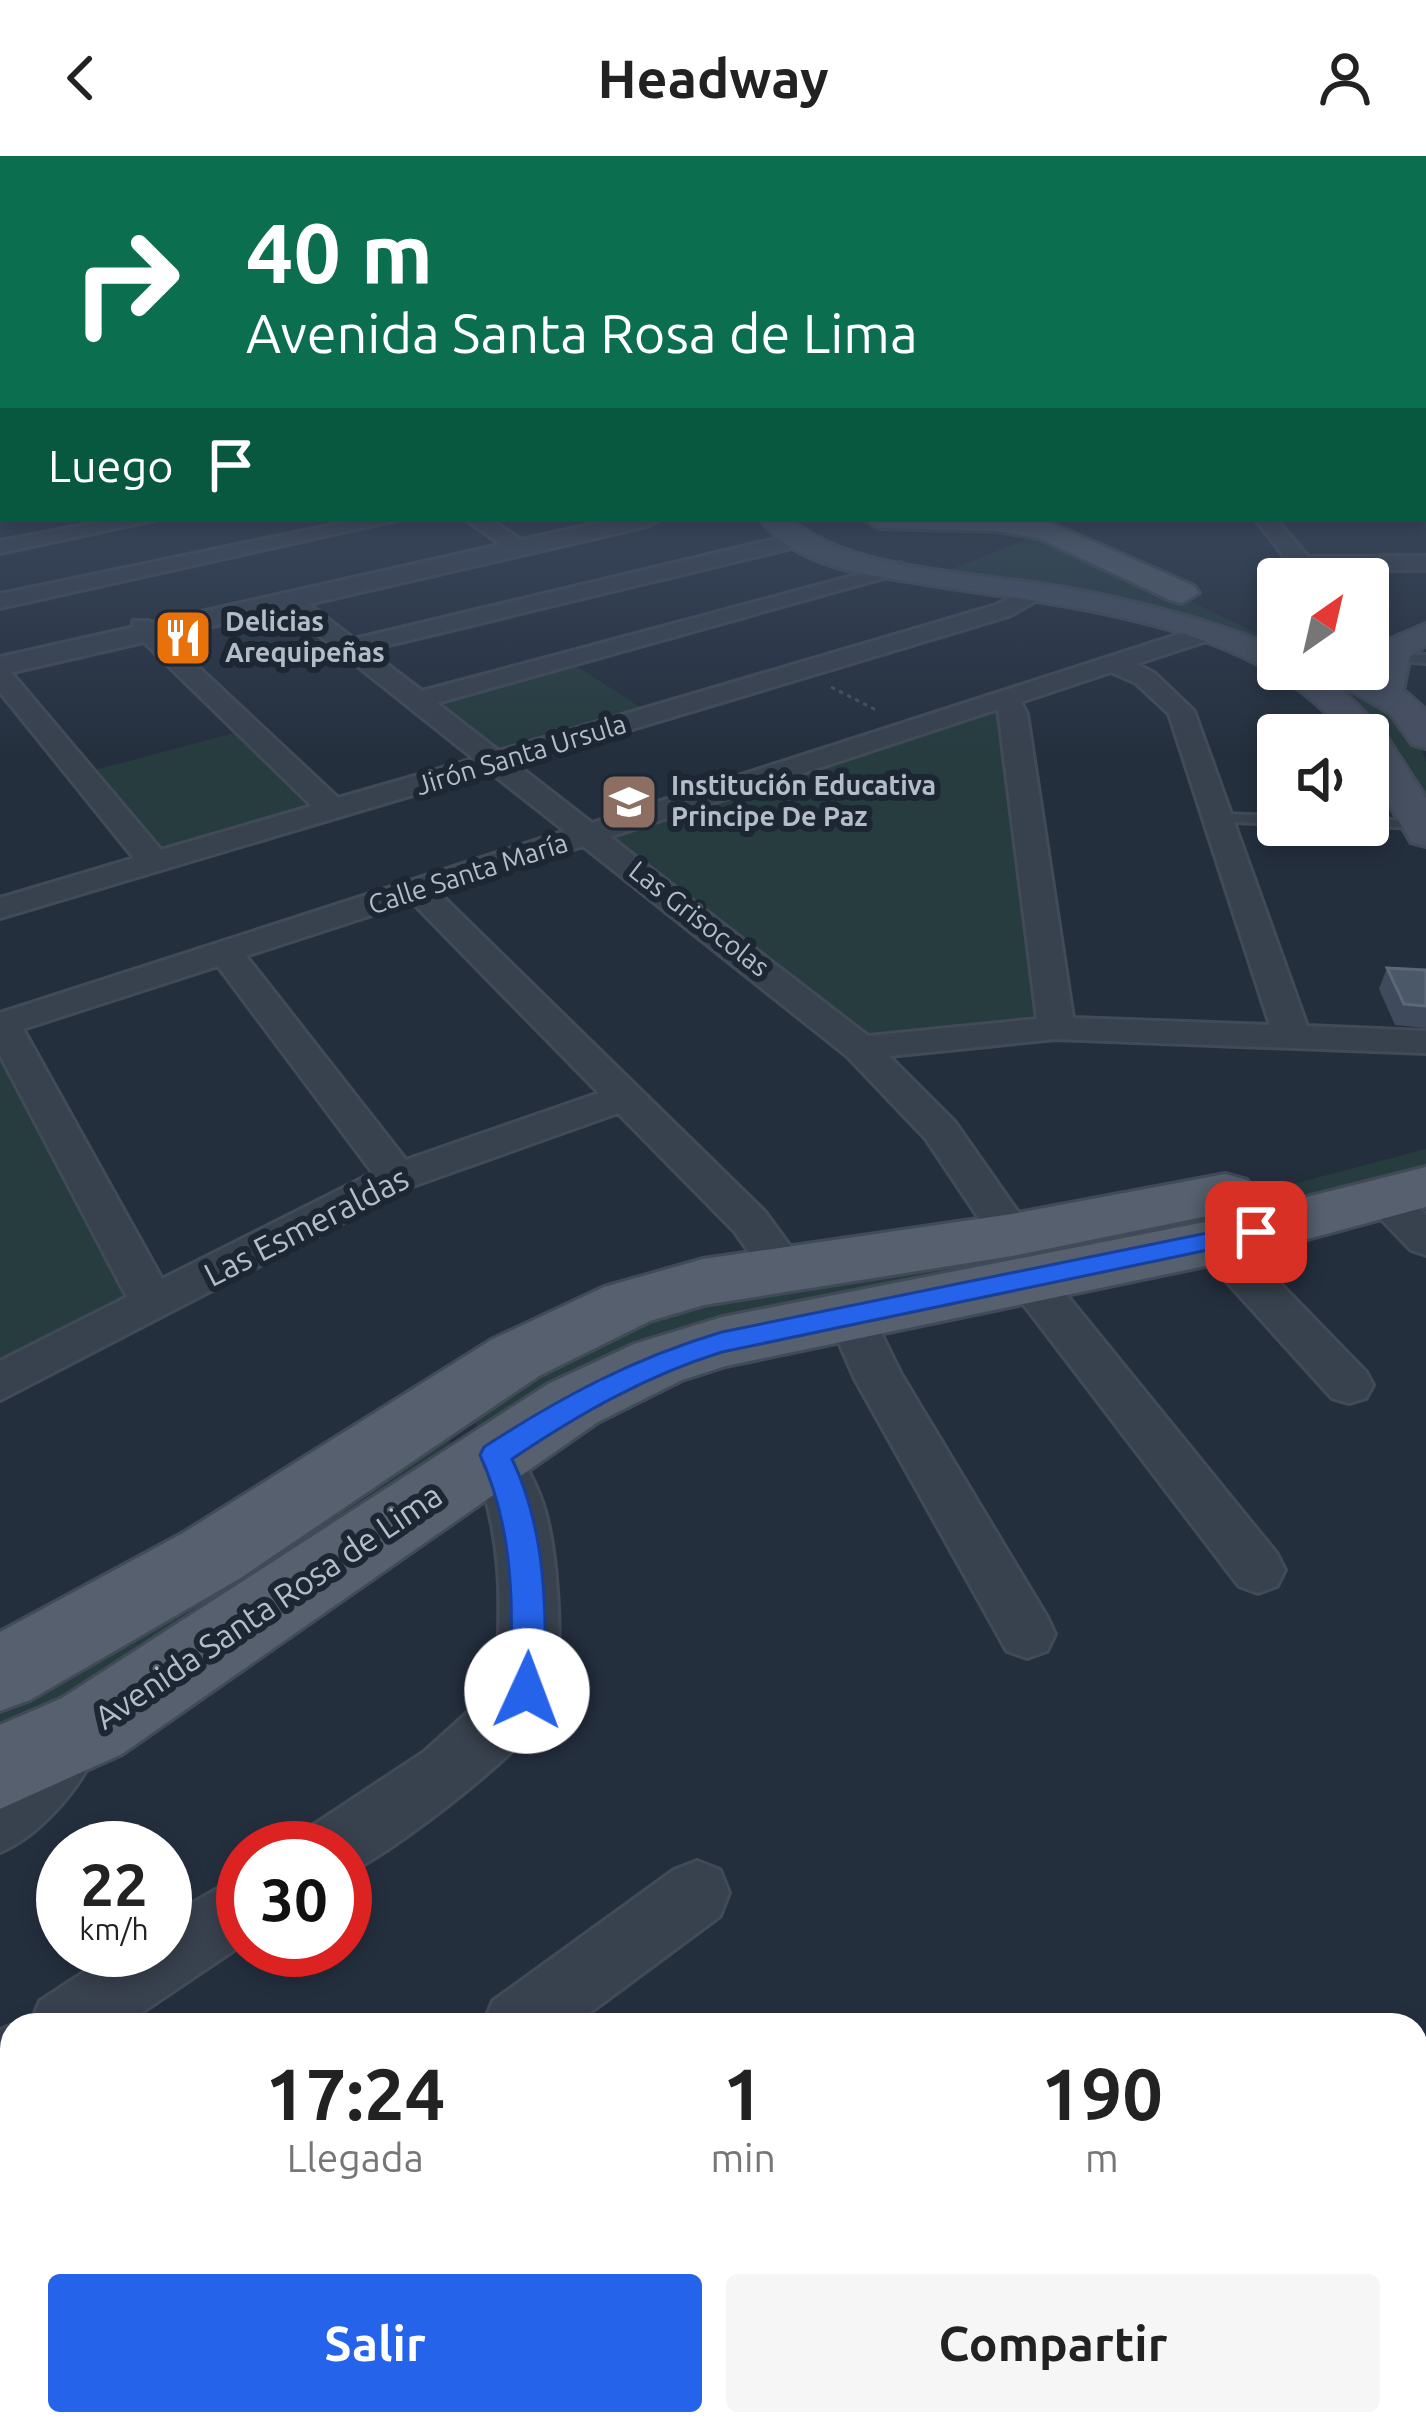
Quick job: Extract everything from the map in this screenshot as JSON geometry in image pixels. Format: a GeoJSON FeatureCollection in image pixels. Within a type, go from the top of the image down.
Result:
{"type":"FeatureCollection","features":[{"type":"Feature","properties":{"kind":"main road"},"geometry":{"type":"LineString","coordinates":[[809,542],[841,560],[1039,593],[1210,632],[1257,652]]}},
{"type":"Feature","properties":{"kind":"main road"},"geometry":{"type":"LineString","coordinates":[[1076,542],[1257,629]]}},
{"type":"Feature","properties":{"kind":"main road"},"geometry":{"type":"LineString","coordinates":[[1182,592],[1232,604]]}},
{"type":"Feature","properties":{"kind":"main road"},"geometry":{"type":"LineString","coordinates":[[1408,647],[1403,705],[1426,736]]}},
{"type":"Feature","properties":{"kind":"main road"},"geometry":{"type":"LineString","coordinates":[[1323,690],[1364,728],[1424,829]]}},
{"type":"Feature","properties":{"kind":"main road","name":"Avenida Santa Rosa de Lima"},"geometry":{"type":"LineString","coordinates":[[0,1768],[92,1726],[573,1403],[658,1362],[850,1315],[1233,1192],[1426,1141]]}},
{"type":"Feature","properties":{"kind":"main road","name":"Avenida Santa Rosa de Lima"},"geometry":{"type":"LineString","coordinates":[[0,1674],[212,1556],[431,1408],[515,1358],[627,1304],[784,1268],[1021,1258],[1216,1242],[1412,1208]]}},
{"type":"Feature","properties":{"kind":"main road"},"geometry":{"type":"LineString","coordinates":[[431,1408],[495,1455]]}},
{"type":"Feature","properties":{"kind":"street"},"geometry":{"type":"LineString","coordinates":[[0,601],[281,542]]}},
{"type":"Feature","properties":{"kind":"street"},"geometry":{"type":"LineString","coordinates":[[0,661],[512,542]]}},
{"type":"Feature","properties":{"kind":"street"},"geometry":{"type":"LineString","coordinates":[[144,629],[289,601],[537,542]]}},
{"type":"Feature","properties":{"kind":"street"},"geometry":{"type":"LineString","coordinates":[[350,647],[736,542]]}},
{"type":"Feature","properties":{"kind":"street"},"geometry":{"type":"LineString","coordinates":[[1389,565],[1426,563]]}},
{"type":"Feature","properties":{"kind":"street"},"geometry":{"type":"LineString","coordinates":[[419,700],[901,571]]}},
{"type":"Feature","properties":{"kind":"street","name":"Jirón Santa Ursula"},"geometry":{"type":"LineString","coordinates":[[0,908],[1001,611],[1039,593]]}},
{"type":"Feature","properties":{"kind":"street","name":"Las Grisocolas"},"geometry":{"type":"LineString","coordinates":[[289,601],[860,1048],[940,1130],[1021,1258],[1258,1570]]}},
{"type":"Feature","properties":{"kind":"street"},"geometry":{"type":"LineString","coordinates":[[144,629],[333,810]]}},
{"type":"Feature","properties":{"kind":"street","name":"Calle Santa María"},"geometry":{"type":"LineString","coordinates":[[1,1025],[1210,632]]}},
{"type":"Feature","properties":{"kind":"street"},"geometry":{"type":"LineString","coordinates":[[1114,664],[1145,678],[1181,711],[1292,1036]]}},
{"type":"Feature","properties":{"kind":"street"},"geometry":{"type":"LineString","coordinates":[[0,675],[154,862]]}},
{"type":"Feature","properties":{"kind":"street"},"geometry":{"type":"LineString","coordinates":[[1005,698],[1014,714],[1056,1028]]}},
{"type":"Feature","properties":{"kind":"street"},"geometry":{"type":"LineString","coordinates":[[418,890],[750,1222],[784,1268]]}},
{"type":"Feature","properties":{"kind":"street"},"geometry":{"type":"LineString","coordinates":[[226,953],[298,1054],[398,1177]]}},
{"type":"Feature","properties":{"kind":"street"},"geometry":{"type":"LineString","coordinates":[[1,1025],[153,1304]]}},
{"type":"Feature","properties":{"kind":"street"},"geometry":{"type":"LineString","coordinates":[[860,1048],[1056,1028],[1426,1042]]}},
{"type":"Feature","properties":{"kind":"street","name":"Las Esmeraldas"},"geometry":{"type":"LineString","coordinates":[[0,1382],[398,1177],[623,1097]]}},
{"type":"Feature","properties":{"kind":"street"},"geometry":{"type":"LineString","coordinates":[[1216,1242],[1349,1385]]}},
{"type":"Feature","properties":{"kind":"street"},"geometry":{"type":"LineString","coordinates":[[850,1315],[879,1379],[1027,1634]]}},
{"type":"Feature","properties":{"kind":"street"},"geometry":{"type":"LineString","coordinates":[[372,1822],[445,1772],[524,1699],[530,1604],[517,1502],[495,1455]]}},
{"type":"Feature","properties":{"kind":"street"},"geometry":{"type":"LineString","coordinates":[[0,1822],[92,1726]]}},
{"type":"Feature","properties":{"kind":"street"},"geometry":{"type":"LineString","coordinates":[[533,2013],[698,1893]]}},
{"type":"Feature","properties":{"kind":"street"},"geometry":{"type":"LineString","coordinates":[[82,2013],[216,1924]]}},
{"type":"Feature","properties":{"kind":"lane"},"geometry":{"type":"LineString","coordinates":[[1219,818],[1257,819]]}},
{"type":"Feature","properties":{"kind":"lane"},"geometry":{"type":"LineString","coordinates":[[1389,825],[1424,829]]}},
{"type":"Feature","properties":{"kind":"path"},"geometry":{"type":"LineString","coordinates":[[801,671],[913,728]]}},
{"type":"Feature","properties":{"kind":"green space"},"geometry":{"type":"Polygon","coordinates":[[[1020,542],[1070,542],[1257,634],[1257,646],[1236,637],[941,573],[1020,542]]]}},
{"type":"Feature","properties":{"kind":"green space"},"geometry":{"type":"Polygon","coordinates":[[[573,664],[645,710],[505,753],[437,701],[573,664]]]}},
{"type":"Feature","properties":{"kind":"green space"},"geometry":{"type":"Polygon","coordinates":[[[1329,690],[1367,690],[1409,727],[1426,762],[1426,820],[1389,755],[1389,714],[1358,714],[1329,690]]]}},
{"type":"Feature","properties":{"kind":"green space"},"geometry":{"type":"Polygon","coordinates":[[[991,711],[1003,715],[1044,1023],[862,1033],[615,838],[991,711]]]}},
{"type":"Feature","properties":{"kind":"green space"},"geometry":{"type":"Polygon","coordinates":[[[238,732],[317,806],[159,852],[91,771],[238,732]]]}},
{"type":"Feature","properties":{"kind":"green space"},"geometry":{"type":"Polygon","coordinates":[[[0,1046],[139,1307],[0,1379],[0,1046]]]}},
{"type":"Feature","properties":{"kind":"green space"},"geometry":{"type":"Polygon","coordinates":[[[1426,1149],[1426,1169],[481,1429],[464,1412],[616,1320],[1136,1225],[1426,1149]]]}},
{"type":"Feature","properties":{"kind":"green space"},"geometry":{"type":"Polygon","coordinates":[[[435,1430],[451,1442],[456,1456],[0,1748],[0,1692],[435,1430]]]}},
{"type":"Feature","properties":{"kind":"building"},"geometry":{"type":"Polygon","coordinates":[[[1387,968],[1426,970],[1426,1006],[1404,1004],[1387,968]]]}},
{"type":"Feature","properties":{"kind":"place","name":"Delicias Arequipeñas"},"geometry":{"type":"Point","coordinates":[183,638]}},
{"type":"Feature","properties":{"kind":"place","name":"Institución Educativa Principe De Paz"},"geometry":{"type":"Point","coordinates":[629,802]}},
{"type":"Feature","properties":{"kind":"route"},"geometry":{"type":"LineString","coordinates":[[527,1691],[530,1604],[517,1502],[495,1455],[573,1403],[658,1362],[722,1342],[1256,1232]]}}]}
